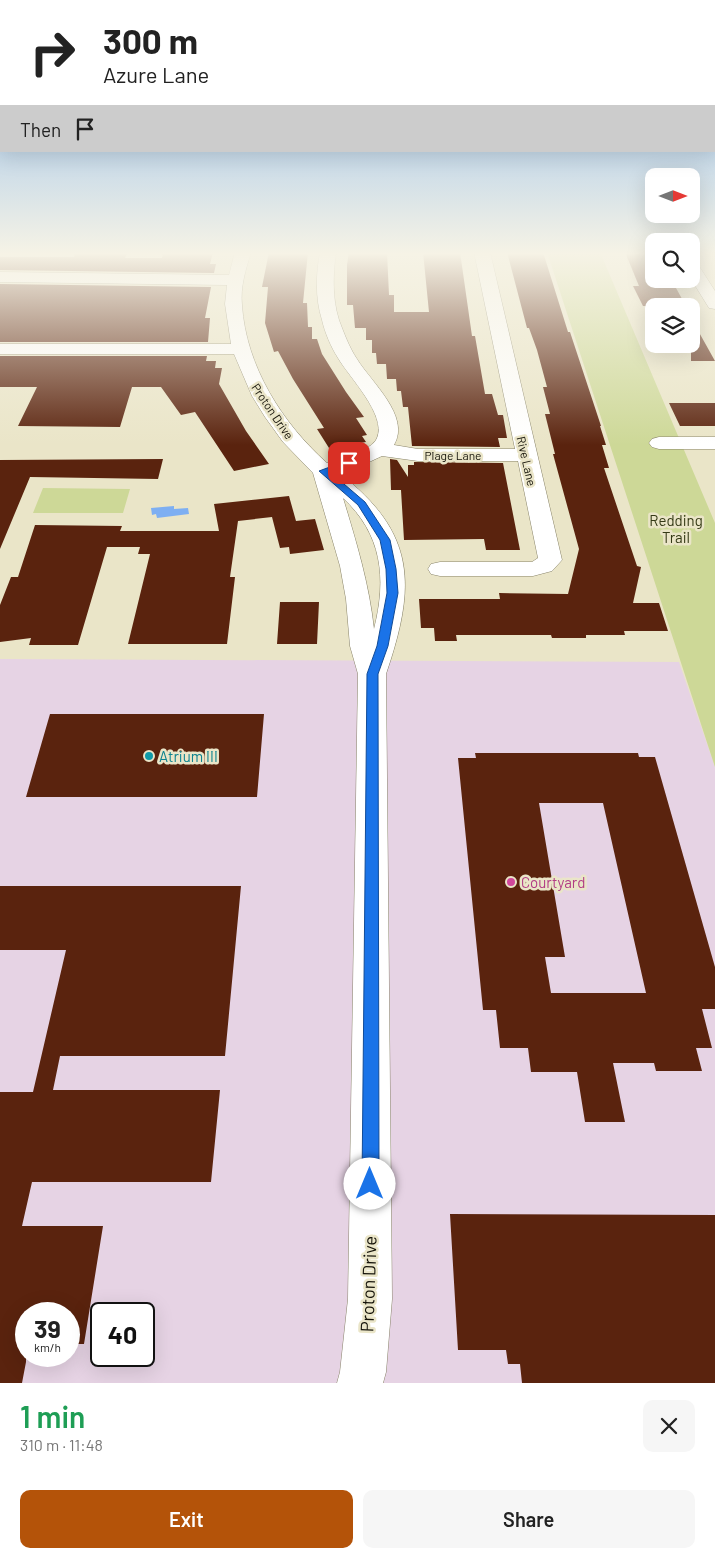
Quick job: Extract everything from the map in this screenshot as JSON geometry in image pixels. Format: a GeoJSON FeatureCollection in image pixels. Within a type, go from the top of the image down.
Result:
{"type":"FeatureCollection","features":[{"type":"Feature","properties":{"kind":"street","name":"Proton Drive"},"geometry":{"type":"LineString","coordinates":[[235,317],[236,328],[251,377],[271,411],[300,450],[362,504],[385,540],[391,569],[393,593],[383,646],[372,674],[370,1298],[363,1372],[360,1383]]}},
{"type":"Feature","properties":{"kind":"street"},"geometry":{"type":"LineString","coordinates":[[323,471],[380,449],[388,437],[384,413],[378,400],[346,357],[333,329],[330,317]]}},
{"type":"Feature","properties":{"kind":"street","name":"Rive Lane"},"geometry":{"type":"LineString","coordinates":[[440,569],[532,569],[543,566],[550,560],[496,317]]}},
{"type":"Feature","properties":{"kind":"street"},"geometry":{"type":"LineString","coordinates":[[0,349],[242,349]]}},
{"type":"Feature","properties":{"kind":"street"},"geometry":{"type":"LineString","coordinates":[[659,443],[715,443]]}},
{"type":"Feature","properties":{"kind":"street","name":"Plage Lane"},"geometry":{"type":"LineString","coordinates":[[380,449],[418,455],[526,456]]}},
{"type":"Feature","properties":{"kind":"street","name":"Proton Drive"},"geometry":{"type":"LineString","coordinates":[[323,471],[345,538],[358,598],[359,628],[365,658],[372,674]]}},
{"type":"Feature","properties":{"kind":"shaded area"},"geometry":{"type":"Polygon","coordinates":[[[0,659],[679,662],[715,767],[715,1383],[0,1383],[0,659]]]}},
{"type":"Feature","properties":{"kind":"green space","name":"Redding Trail"},"geometry":{"type":"Polygon","coordinates":[[[568,317],[627,317],[715,523],[715,767],[568,317]]]}},
{"type":"Feature","properties":{"kind":"green space"},"geometry":{"type":"Polygon","coordinates":[[[43,488],[130,489],[123,513],[33,513],[43,488]]]}},
{"type":"Feature","properties":{"kind":"water"},"geometry":{"type":"Polygon","coordinates":[[[174,506],[174,509],[188,508],[189,514],[157,518],[156,514],[152,515],[151,508],[174,506]]]}},
{"type":"Feature","properties":{"kind":"building"},"geometry":{"type":"Polygon","coordinates":[[[0,317],[210,318],[208,342],[0,342],[0,317]]]}},
{"type":"Feature","properties":{"kind":"building"},"geometry":{"type":"Polygon","coordinates":[[[266,317],[308,317],[308,327],[312,327],[312,339],[317,339],[322,354],[364,417],[356,418],[367,435],[362,436],[366,442],[329,448],[317,429],[324,428],[278,351],[274,352],[265,323],[266,317]]]}},
{"type":"Feature","properties":{"kind":"building"},"geometry":{"type":"Polygon","coordinates":[[[354,317],[469,317],[472,336],[475,336],[485,394],[492,394],[498,415],[503,415],[507,438],[498,438],[500,447],[412,446],[408,407],[403,407],[401,391],[397,391],[396,379],[387,379],[386,364],[377,364],[376,353],[372,353],[372,340],[366,340],[366,328],[355,328],[354,317]]]}},
{"type":"Feature","properties":{"kind":"building"},"geometry":{"type":"Polygon","coordinates":[[[524,317],[563,317],[601,426],[606,445],[602,445],[609,468],[604,468],[637,566],[641,567],[633,603],[659,603],[668,631],[624,631],[625,635],[586,635],[586,638],[552,638],[551,635],[456,635],[457,641],[435,641],[434,628],[421,628],[419,599],[500,599],[499,593],[568,594],[579,549],[553,454],[555,454],[545,414],[550,414],[543,387],[547,387],[537,350],[529,328],[527,328],[524,317]]]}},
{"type":"Feature","properties":{"kind":"building"},"geometry":{"type":"Polygon","coordinates":[[[700,334],[715,361],[691,361],[691,353],[700,353],[700,334]]]}},
{"type":"Feature","properties":{"kind":"building"},"geometry":{"type":"Polygon","coordinates":[[[0,356],[207,356],[206,361],[216,361],[215,368],[222,368],[219,384],[246,431],[269,464],[234,471],[195,412],[181,415],[161,387],[132,387],[120,427],[18,426],[37,387],[0,387],[0,356]]]}},
{"type":"Feature","properties":{"kind":"building"},"geometry":{"type":"Polygon","coordinates":[[[669,403],[715,403],[715,426],[680,426],[669,403]]]}},
{"type":"Feature","properties":{"kind":"building"},"geometry":{"type":"Polygon","coordinates":[[[163,459],[158,479],[30,477],[0,549],[0,460],[163,459]]]}},
{"type":"Feature","properties":{"kind":"building"},"geometry":{"type":"Polygon","coordinates":[[[390,459],[397,460],[408,477],[408,465],[414,465],[414,462],[503,463],[520,550],[486,550],[484,539],[404,540],[401,490],[391,490],[390,459]]]}},
{"type":"Feature","properties":{"kind":"building"},"geometry":{"type":"Polygon","coordinates":[[[289,496],[296,521],[315,519],[324,550],[290,554],[289,547],[280,548],[272,517],[238,521],[230,577],[235,577],[227,644],[128,644],[150,554],[138,554],[140,547],[107,547],[78,645],[29,645],[31,638],[0,642],[0,605],[11,577],[18,577],[35,525],[122,526],[120,531],[219,531],[214,504],[289,496]]]}},
{"type":"Feature","properties":{"kind":"building"},"geometry":{"type":"Polygon","coordinates":[[[280,602],[319,602],[317,644],[277,644],[280,602]]]}},
{"type":"Feature","properties":{"kind":"building","name":"Atrium III"},"geometry":{"type":"Polygon","coordinates":[[[50,714],[264,714],[257,797],[26,797],[50,714]]]}},
{"type":"Feature","properties":{"kind":"building","name":"Courtyard"},"geometry":{"type":"Polygon","coordinates":[[[475,753],[638,753],[639,757],[655,757],[715,967],[715,1009],[702,1009],[712,1048],[696,1048],[702,1071],[656,1071],[654,1063],[613,1063],[625,1122],[585,1122],[577,1072],[531,1072],[528,1048],[500,1048],[496,1010],[483,1010],[458,758],[476,758],[475,753]],[[539,803],[565,957],[545,957],[551,993],[646,993],[603,803],[539,803]]]}},
{"type":"Feature","properties":{"kind":"building"},"geometry":{"type":"Polygon","coordinates":[[[0,886],[241,886],[225,1056],[60,1056],[53,1090],[220,1090],[211,1182],[32,1182],[22,1226],[103,1226],[84,1344],[80,1344],[80,1302],[15,1302],[15,1367],[25,1367],[22,1383],[0,1383],[0,1092],[33,1092],[66,950],[0,950],[0,886]]]}},
{"type":"Feature","properties":{"kind":"building"},"geometry":{"type":"Polygon","coordinates":[[[450,1214],[715,1215],[715,1383],[522,1383],[520,1364],[508,1364],[506,1350],[458,1350],[450,1214]]]}},
{"type":"Feature","properties":{"kind":"place","name":"Atrium III"},"geometry":{"type":"Point","coordinates":[149,756]}},
{"type":"Feature","properties":{"kind":"place","name":"Courtyard"},"geometry":{"type":"Point","coordinates":[511,882]}},
{"type":"Feature","properties":{"kind":"route"},"geometry":{"type":"LineString","coordinates":[[349,463],[323,471],[362,504],[385,540],[391,569],[393,593],[383,646],[372,674],[373,815],[370,947],[370,1184]]}}]}
